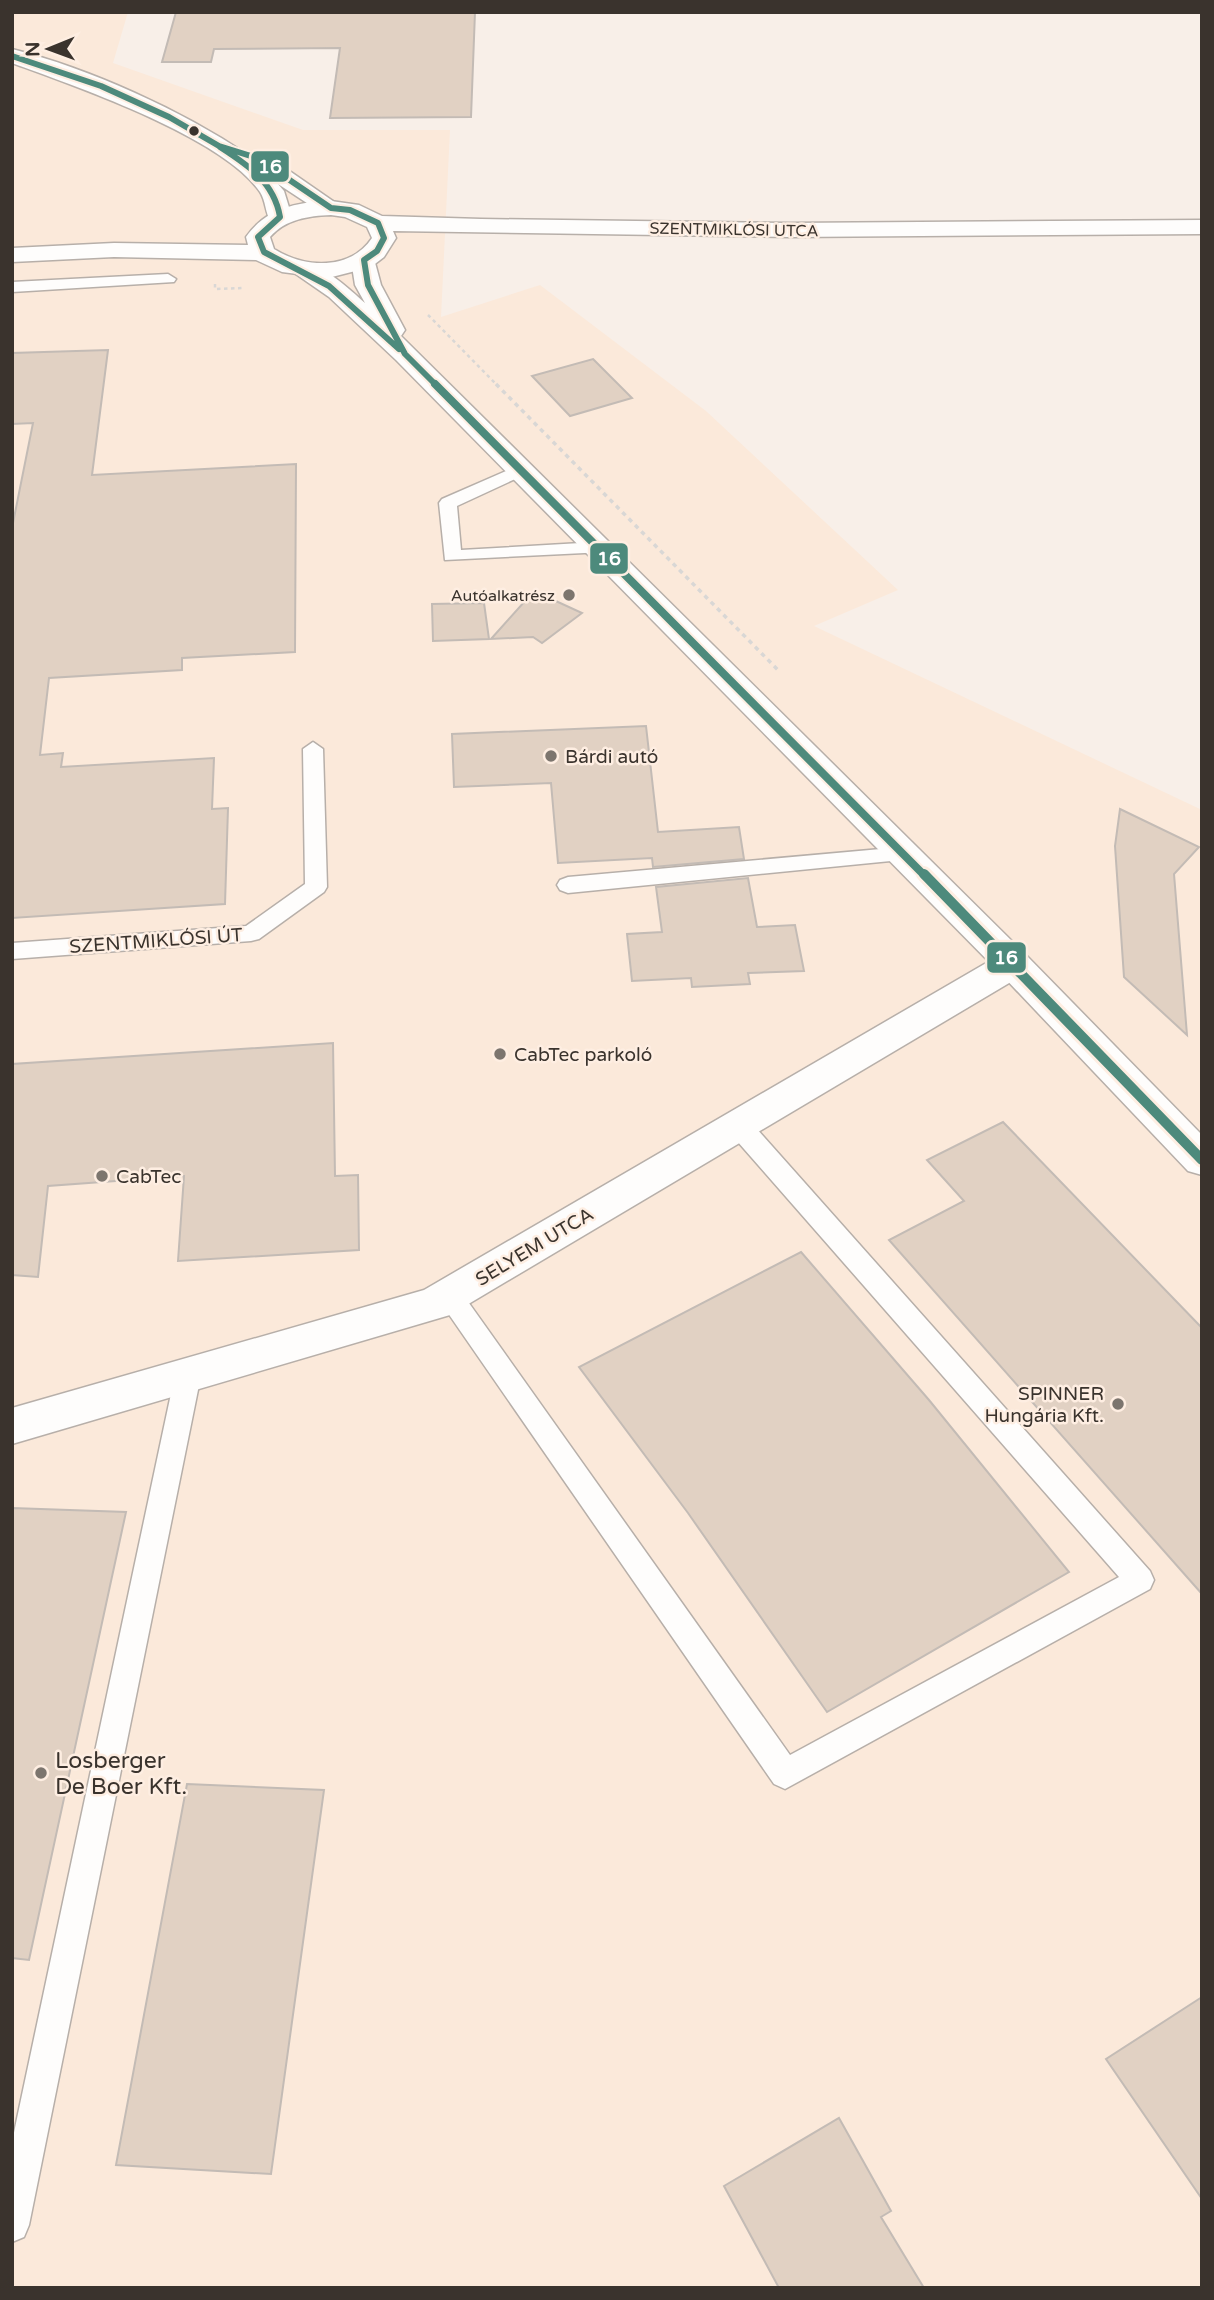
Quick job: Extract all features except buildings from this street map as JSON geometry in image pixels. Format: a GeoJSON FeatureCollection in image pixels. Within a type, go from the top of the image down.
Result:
{"type":"FeatureCollection","features":[{"type":"Feature","properties":{"kind":"street"},"geometry":{"type":"LineString","coordinates":[[12,56],[101,86],[169,117],[219,146],[261,177],[275,193],[281,206],[268,233],[271,261],[303,270],[338,292],[405,354],[1013,964],[1202,1160]]}},
{"type":"Feature","properties":{"kind":"street"},"geometry":{"type":"LineString","coordinates":[[219,146],[257,158],[331,208]]}},
{"type":"Feature","properties":{"kind":"street"},"geometry":{"type":"LineString","coordinates":[[12,256],[114,250],[268,233],[304,210],[350,210],[374,243],[368,285],[405,354]]}},
{"type":"Feature","properties":{"kind":"street","name":"SZENTMIKLÓSI UTCA"},"geometry":{"type":"LineString","coordinates":[[303,270],[335,269],[374,243],[526,228],[941,231],[1202,227]]}},
{"type":"Feature","properties":{"kind":"street","name":"SELYEM UTCA"},"geometry":{"type":"LineString","coordinates":[[12,1426],[436,1303],[1013,964]]}},
{"type":"Feature","properties":{"kind":"lane"},"geometry":{"type":"LineString","coordinates":[[12,287],[168,279]]}},
{"type":"Feature","properties":{"kind":"lane"},"geometry":{"type":"LineString","coordinates":[[520,470],[448,503],[452,556],[597,548]]}},
{"type":"Feature","properties":{"kind":"lane","name":"SZENTMIKLÓSI ÚT"},"geometry":{"type":"LineString","coordinates":[[12,951],[251,933],[316,887],[313,749]]}},
{"type":"Feature","properties":{"kind":"lane"},"geometry":{"type":"LineString","coordinates":[[568,885],[903,854]]}},
{"type":"Feature","properties":{"kind":"lane"},"geometry":{"type":"LineString","coordinates":[[450,1296],[785,1774],[1140,1580],[739,1125]]}},
{"type":"Feature","properties":{"kind":"lane"},"geometry":{"type":"LineString","coordinates":[[12,2225],[188,1375]]}},
{"type":"Feature","properties":{"kind":"shaded area"},"geometry":{"type":"Polygon","coordinates":[[[12,12],[128,12],[113,63],[303,130],[450,130],[441,317],[540,285],[706,411],[898,590],[814,626],[1202,810],[1202,2288],[12,2288],[12,12]]]}},
{"type":"Feature","properties":{"kind":"transit line","name":"16"},"geometry":{"type":"LineString","coordinates":[[12,56],[101,86],[169,117],[219,146],[257,158],[331,208],[350,210],[378,223],[384,238],[377,251],[364,260],[368,285],[405,354],[1013,964],[1202,1160]]}},
{"type":"Feature","properties":{"kind":"transit line","name":"16"},"geometry":{"type":"LineString","coordinates":[[220,147],[259,176],[274,194],[280,217],[258,237],[264,252],[274,260],[302,270],[329,286],[354,305],[399,349]]}},
{"type":"Feature","properties":{"kind":"place","name":"Autóalkatrész"},"geometry":{"type":"Point","coordinates":[569,595]}},
{"type":"Feature","properties":{"kind":"place","name":"Bárdi autó"},"geometry":{"type":"Point","coordinates":[551,756]}},
{"type":"Feature","properties":{"kind":"place","name":"CabTec parkoló"},"geometry":{"type":"Point","coordinates":[500,1054]}},
{"type":"Feature","properties":{"kind":"place","name":"CabTec"},"geometry":{"type":"Point","coordinates":[102,1176]}},
{"type":"Feature","properties":{"kind":"place","name":"SPINNER Hungária Kft."},"geometry":{"type":"Point","coordinates":[1118,1404]}},
{"type":"Feature","properties":{"kind":"place","name":"Losberger De Boer Kft."},"geometry":{"type":"Point","coordinates":[41,1773]}}]}
